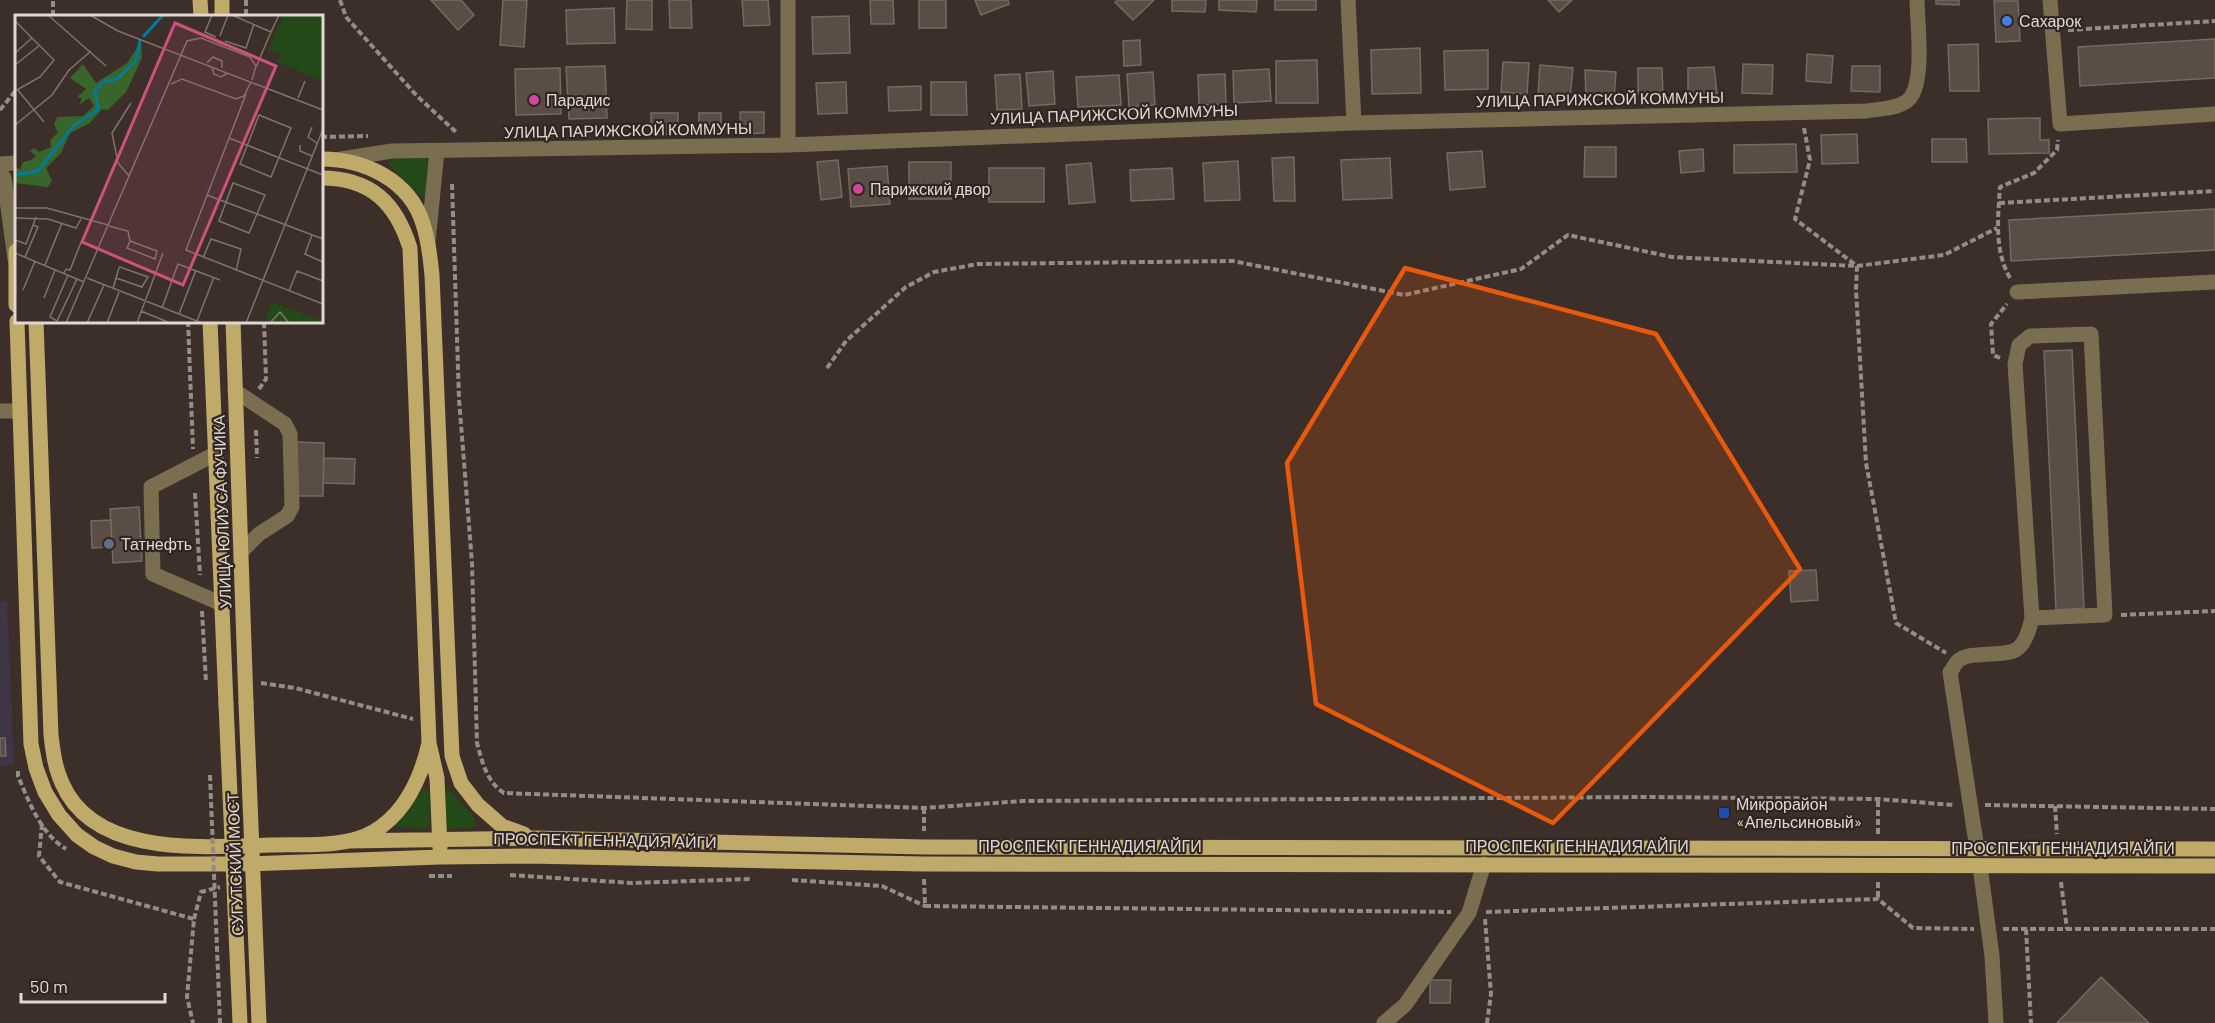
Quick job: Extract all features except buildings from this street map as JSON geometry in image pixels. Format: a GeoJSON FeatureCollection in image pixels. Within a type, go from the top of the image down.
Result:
{"type":"FeatureCollection","features":[{"type":"Feature","properties":{"kind":"main road"},"geometry":{"type":"LineString","coordinates":[[200,0],[201,15]]}},
{"type":"Feature","properties":{"kind":"main road","name":"УЛИЦА ПАРИЖСКОЙ КОММУНЫ"},"geometry":{"type":"LineString","coordinates":[[322,159],[341,159]]}},
{"type":"Feature","properties":{"kind":"main road"},"geometry":{"type":"LineString","coordinates":[[341,159],[369,167],[387,176],[402,189],[423,222],[432,275],[452,756],[461,783],[478,806],[502,826],[535,838]]}},
{"type":"Feature","properties":{"kind":"main road"},"geometry":{"type":"LineString","coordinates":[[322,178],[351,181],[366,187],[382,198],[395,212],[411,248],[429,742],[437,778],[440,857]]}},
{"type":"Feature","properties":{"kind":"main road","name":"ПРОСПЕКТ ГЕННАДИЯ АЙГИ"},"geometry":{"type":"LineString","coordinates":[[17,322],[31,744],[36,768],[45,792],[59,815],[77,835],[113,856],[136,862],[244,864],[539,856],[924,864],[2215,866]]}},
{"type":"Feature","properties":{"kind":"main road","name":"ПРОСПЕКТ ГЕННАДИЯ АЙГИ"},"geometry":{"type":"LineString","coordinates":[[36,322],[51,735],[54,761],[62,785],[79,808],[101,826],[127,839],[160,844],[228,846],[440,838],[535,838],[924,847],[2215,849]]}},
{"type":"Feature","properties":{"kind":"main road","name":"УЛИЦА ЮЛИУСА ФУЧИКА"},"geometry":{"type":"LineString","coordinates":[[210,322],[226,704]]}},
{"type":"Feature","properties":{"kind":"main road","name":"УЛИЦА ЮЛИУСА ФУЧИКА"},"geometry":{"type":"LineString","coordinates":[[233,322],[246,703]]}},
{"type":"Feature","properties":{"kind":"main road"},"geometry":{"type":"LineString","coordinates":[[20,411],[39,410]]}},
{"type":"Feature","properties":{"kind":"main road","name":"СУГУТСКИЙ МОСТ"},"geometry":{"type":"LineString","coordinates":[[246,703],[259,1023]]}},
{"type":"Feature","properties":{"kind":"main road","name":"СУГУТСКИЙ МОСТ"},"geometry":{"type":"LineString","coordinates":[[226,704],[240,1023]]}},
{"type":"Feature","properties":{"kind":"main road"},"geometry":{"type":"LineString","coordinates":[[348,841],[371,834],[401,809],[423,767],[429,742]]}},
{"type":"Feature","properties":{"kind":"main road"},"geometry":{"type":"LineString","coordinates":[[1977,849],[1980,866]]}},
{"type":"Feature","properties":{"kind":"street"},"geometry":{"type":"LineString","coordinates":[[788,0],[788,145]]}},
{"type":"Feature","properties":{"kind":"street"},"geometry":{"type":"LineString","coordinates":[[1348,0],[1354,123]]}},
{"type":"Feature","properties":{"kind":"street","name":"УЛИЦА ПАРИЖСКОЙ КОММУНЫ"},"geometry":{"type":"LineString","coordinates":[[341,159],[392,151],[788,145],[1354,123],[1866,111],[1894,107],[1907,101],[1915,92],[1918,73],[1917,0]]}},
{"type":"Feature","properties":{"kind":"street"},"geometry":{"type":"LineString","coordinates":[[2050,0],[2060,124],[2215,114]]}},
{"type":"Feature","properties":{"kind":"street"},"geometry":{"type":"LineString","coordinates":[[428,242],[437,151]]}},
{"type":"Feature","properties":{"kind":"street"},"geometry":{"type":"LineString","coordinates":[[0,164],[15,163]]}},
{"type":"Feature","properties":{"kind":"street"},"geometry":{"type":"LineString","coordinates":[[0,171],[4,178],[15,249]]}},
{"type":"Feature","properties":{"kind":"street"},"geometry":{"type":"LineString","coordinates":[[2017,292],[2215,282]]}},
{"type":"Feature","properties":{"kind":"street"},"geometry":{"type":"LineString","coordinates":[[1977,849],[1950,672],[1959,660],[1973,655],[2007,653],[2019,648],[2027,639],[2032,618],[2015,364],[2019,345],[2030,336],[2091,334],[2105,615],[2032,618]]}},
{"type":"Feature","properties":{"kind":"street"},"geometry":{"type":"LineString","coordinates":[[235,391],[285,424],[290,434],[292,507],[287,516],[258,534],[241,552]]}},
{"type":"Feature","properties":{"kind":"street"},"geometry":{"type":"LineString","coordinates":[[0,411],[20,411]]}},
{"type":"Feature","properties":{"kind":"street"},"geometry":{"type":"LineString","coordinates":[[215,454],[151,487],[153,574],[222,604]]}},
{"type":"Feature","properties":{"kind":"street"},"geometry":{"type":"LineString","coordinates":[[1384,1023],[1405,1005],[1469,913],[1484,864]]}},
{"type":"Feature","properties":{"kind":"street"},"geometry":{"type":"LineString","coordinates":[[1980,866],[1992,956],[1996,1023]]}},
{"type":"Feature","properties":{"kind":"path"},"geometry":{"type":"LineString","coordinates":[[340,0],[346,17],[417,96],[457,133]]}},
{"type":"Feature","properties":{"kind":"path"},"geometry":{"type":"LineString","coordinates":[[2053,30],[2215,21]]}},
{"type":"Feature","properties":{"kind":"path"},"geometry":{"type":"LineString","coordinates":[[0,110],[15,91]]}},
{"type":"Feature","properties":{"kind":"path"},"geometry":{"type":"LineString","coordinates":[[1801,112],[1809,160],[1796,219],[1857,266]]}},
{"type":"Feature","properties":{"kind":"path"},"geometry":{"type":"LineString","coordinates":[[2015,364],[1993,355],[1991,324],[2017,292],[2002,264],[1998,228],[2000,187],[2034,173],[2057,150],[2060,124]]}},
{"type":"Feature","properties":{"kind":"path"},"geometry":{"type":"LineString","coordinates":[[452,180],[459,399],[472,563],[477,743],[483,766],[497,788],[504,793],[924,808],[1023,801],[1649,797],[1878,799],[1955,805]]}},
{"type":"Feature","properties":{"kind":"path"},"geometry":{"type":"LineString","coordinates":[[1999,203],[2215,191]]}},
{"type":"Feature","properties":{"kind":"path"},"geometry":{"type":"LineString","coordinates":[[827,368],[846,341],[906,287],[934,272],[978,264],[1233,261],[1404,295],[1521,269],[1568,236],[1672,257],[1857,266],[1944,255],[1998,228]]}},
{"type":"Feature","properties":{"kind":"path"},"geometry":{"type":"LineString","coordinates":[[1857,266],[1856,290],[1866,463],[1896,623],[1959,660]]}},
{"type":"Feature","properties":{"kind":"path"},"geometry":{"type":"LineString","coordinates":[[188,322],[194,459]]}},
{"type":"Feature","properties":{"kind":"path"},"geometry":{"type":"LineString","coordinates":[[257,392],[266,379],[264,322]]}},
{"type":"Feature","properties":{"kind":"path"},"geometry":{"type":"LineString","coordinates":[[195,493],[200,575]]}},
{"type":"Feature","properties":{"kind":"path"},"geometry":{"type":"LineString","coordinates":[[202,608],[206,685]]}},
{"type":"Feature","properties":{"kind":"path"},"geometry":{"type":"LineString","coordinates":[[2105,615],[2215,611]]}},
{"type":"Feature","properties":{"kind":"path"},"geometry":{"type":"LineString","coordinates":[[261,683],[295,688],[429,723]]}},
{"type":"Feature","properties":{"kind":"path"},"geometry":{"type":"LineString","coordinates":[[210,765],[220,1023]]}},
{"type":"Feature","properties":{"kind":"path"},"geometry":{"type":"LineString","coordinates":[[1878,799],[1878,837]]}},
{"type":"Feature","properties":{"kind":"path"},"geometry":{"type":"LineString","coordinates":[[1983,805],[2215,809]]}},
{"type":"Feature","properties":{"kind":"path"},"geometry":{"type":"LineString","coordinates":[[2055,806],[2058,837]]}},
{"type":"Feature","properties":{"kind":"path"},"geometry":{"type":"LineString","coordinates":[[924,808],[924,835]]}},
{"type":"Feature","properties":{"kind":"path"},"geometry":{"type":"LineString","coordinates":[[42,824],[39,856],[60,882],[194,919]]}},
{"type":"Feature","properties":{"kind":"path"},"geometry":{"type":"LineString","coordinates":[[924,875],[925,906],[1455,912]]}},
{"type":"Feature","properties":{"kind":"path"},"geometry":{"type":"LineString","coordinates":[[1878,877],[1878,899]]}},
{"type":"Feature","properties":{"kind":"path"},"geometry":{"type":"LineString","coordinates":[[193,1023],[188,997],[194,919],[201,892],[222,886],[217,879]]}},
{"type":"Feature","properties":{"kind":"path"},"geometry":{"type":"LineString","coordinates":[[2061,879],[2067,929]]}},
{"type":"Feature","properties":{"kind":"path"},"geometry":{"type":"LineString","coordinates":[[1477,912],[1878,899],[1913,928],[1973,928]]}},
{"type":"Feature","properties":{"kind":"path"},"geometry":{"type":"LineString","coordinates":[[1485,912],[1491,994],[1487,1023]]}},
{"type":"Feature","properties":{"kind":"path"},"geometry":{"type":"LineString","coordinates":[[1996,928],[2215,929]]}},
{"type":"Feature","properties":{"kind":"path"},"geometry":{"type":"LineString","coordinates":[[2026,929],[2031,1023]]}},
{"type":"Feature","properties":{"kind":"highlighted area"},"geometry":{"type":"Polygon","coordinates":[[[1405,268],[1656,334],[1800,569],[1553,823],[1316,704],[1287,463],[1405,268]]]}},
{"type":"Feature","properties":{"kind":"shaded area"},"geometry":{"type":"Polygon","coordinates":[[[7,601],[14,765],[0,765],[0,602],[7,601]]]}},
{"type":"Feature","properties":{"kind":"green space"},"geometry":{"type":"Polygon","coordinates":[[[423,157],[429,163],[425,197],[409,185],[389,162],[395,158],[423,157]]]}},
{"type":"Feature","properties":{"kind":"green space"},"geometry":{"type":"Polygon","coordinates":[[[424,788],[429,793],[430,822],[428,827],[422,829],[396,827],[395,824],[424,788]]]}},
{"type":"Feature","properties":{"kind":"green space"},"geometry":{"type":"Polygon","coordinates":[[[448,790],[475,819],[473,827],[448,829],[444,825],[444,792],[448,790]]]}},
{"type":"Feature","properties":{"kind":"place","name":"Сахарок"},"geometry":{"type":"Point","coordinates":[2007,21]}},
{"type":"Feature","properties":{"kind":"place","name":"Парадис"},"geometry":{"type":"Point","coordinates":[534,100]}},
{"type":"Feature","properties":{"kind":"place","name":"Парижский двор"},"geometry":{"type":"Point","coordinates":[858,189]}},
{"type":"Feature","properties":{"kind":"place","name":"Татнефть"},"geometry":{"type":"Point","coordinates":[109,544]}},
{"type":"Feature","properties":{"kind":"place","name":"Микрорайон «Апельсиновый»"},"geometry":{"type":"Point","coordinates":[1724,813]}}]}
